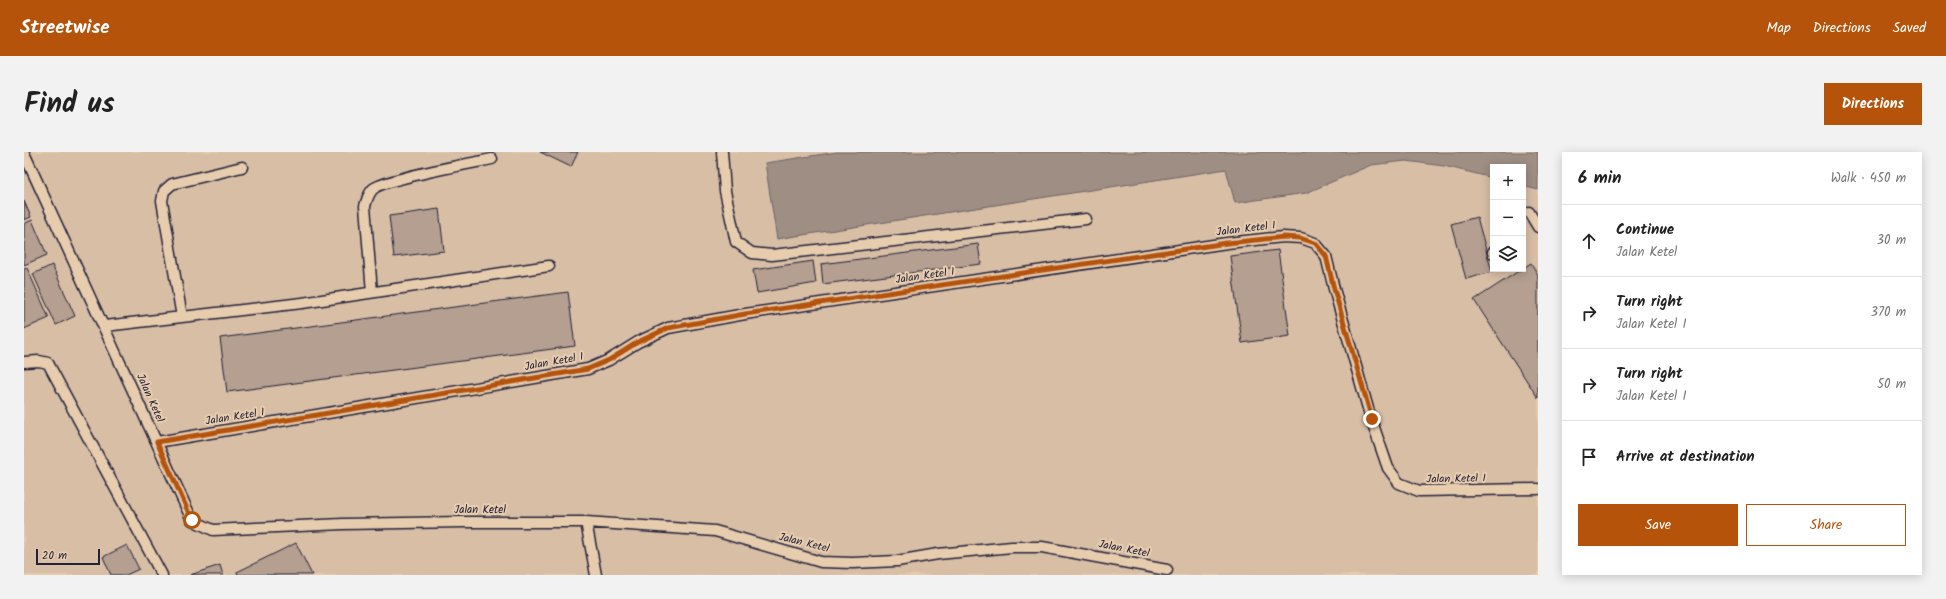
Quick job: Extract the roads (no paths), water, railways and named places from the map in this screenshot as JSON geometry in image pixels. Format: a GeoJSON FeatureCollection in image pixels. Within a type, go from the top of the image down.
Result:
{"type":"FeatureCollection","features":[{"type":"Feature","properties":{"kind":"lane"},"geometry":{"type":"LineString","coordinates":[[722,152],[725,191],[736,242],[752,253],[772,255],[1086,219]]}},
{"type":"Feature","properties":{"kind":"lane","name":"Jalan Ketel"},"geometry":{"type":"LineString","coordinates":[[24,153],[105,326],[192,520],[213,530],[457,522],[586,522],[716,532],[821,562],[853,564],[897,561],[938,554],[1020,547],[1075,552],[1168,570]]}},
{"type":"Feature","properties":{"kind":"lane"},"geometry":{"type":"LineString","coordinates":[[372,292],[365,206],[368,196],[374,188],[392,182],[492,159]]}},
{"type":"Feature","properties":{"kind":"lane"},"geometry":{"type":"LineString","coordinates":[[182,317],[162,200],[164,191],[172,184],[242,167]]}},
{"type":"Feature","properties":{"kind":"lane"},"geometry":{"type":"LineString","coordinates":[[1530,213],[1538,227]]}},
{"type":"Feature","properties":{"kind":"lane","name":"Jalan Ketel I"},"geometry":{"type":"LineString","coordinates":[[157,442],[588,369],[609,360],[638,342],[668,328],[752,313],[1219,244],[1284,237],[1300,238],[1315,243],[1326,256],[1334,289],[1372,419],[1388,468],[1399,483],[1419,491],[1538,489]]}},
{"type":"Feature","properties":{"kind":"lane"},"geometry":{"type":"LineString","coordinates":[[105,326],[372,292],[549,266]]}},
{"type":"Feature","properties":{"kind":"lane"},"geometry":{"type":"LineString","coordinates":[[24,362],[39,361],[48,363],[162,575]]}},
{"type":"Feature","properties":{"kind":"lane"},"geometry":{"type":"LineString","coordinates":[[586,522],[596,575]]}}]}
